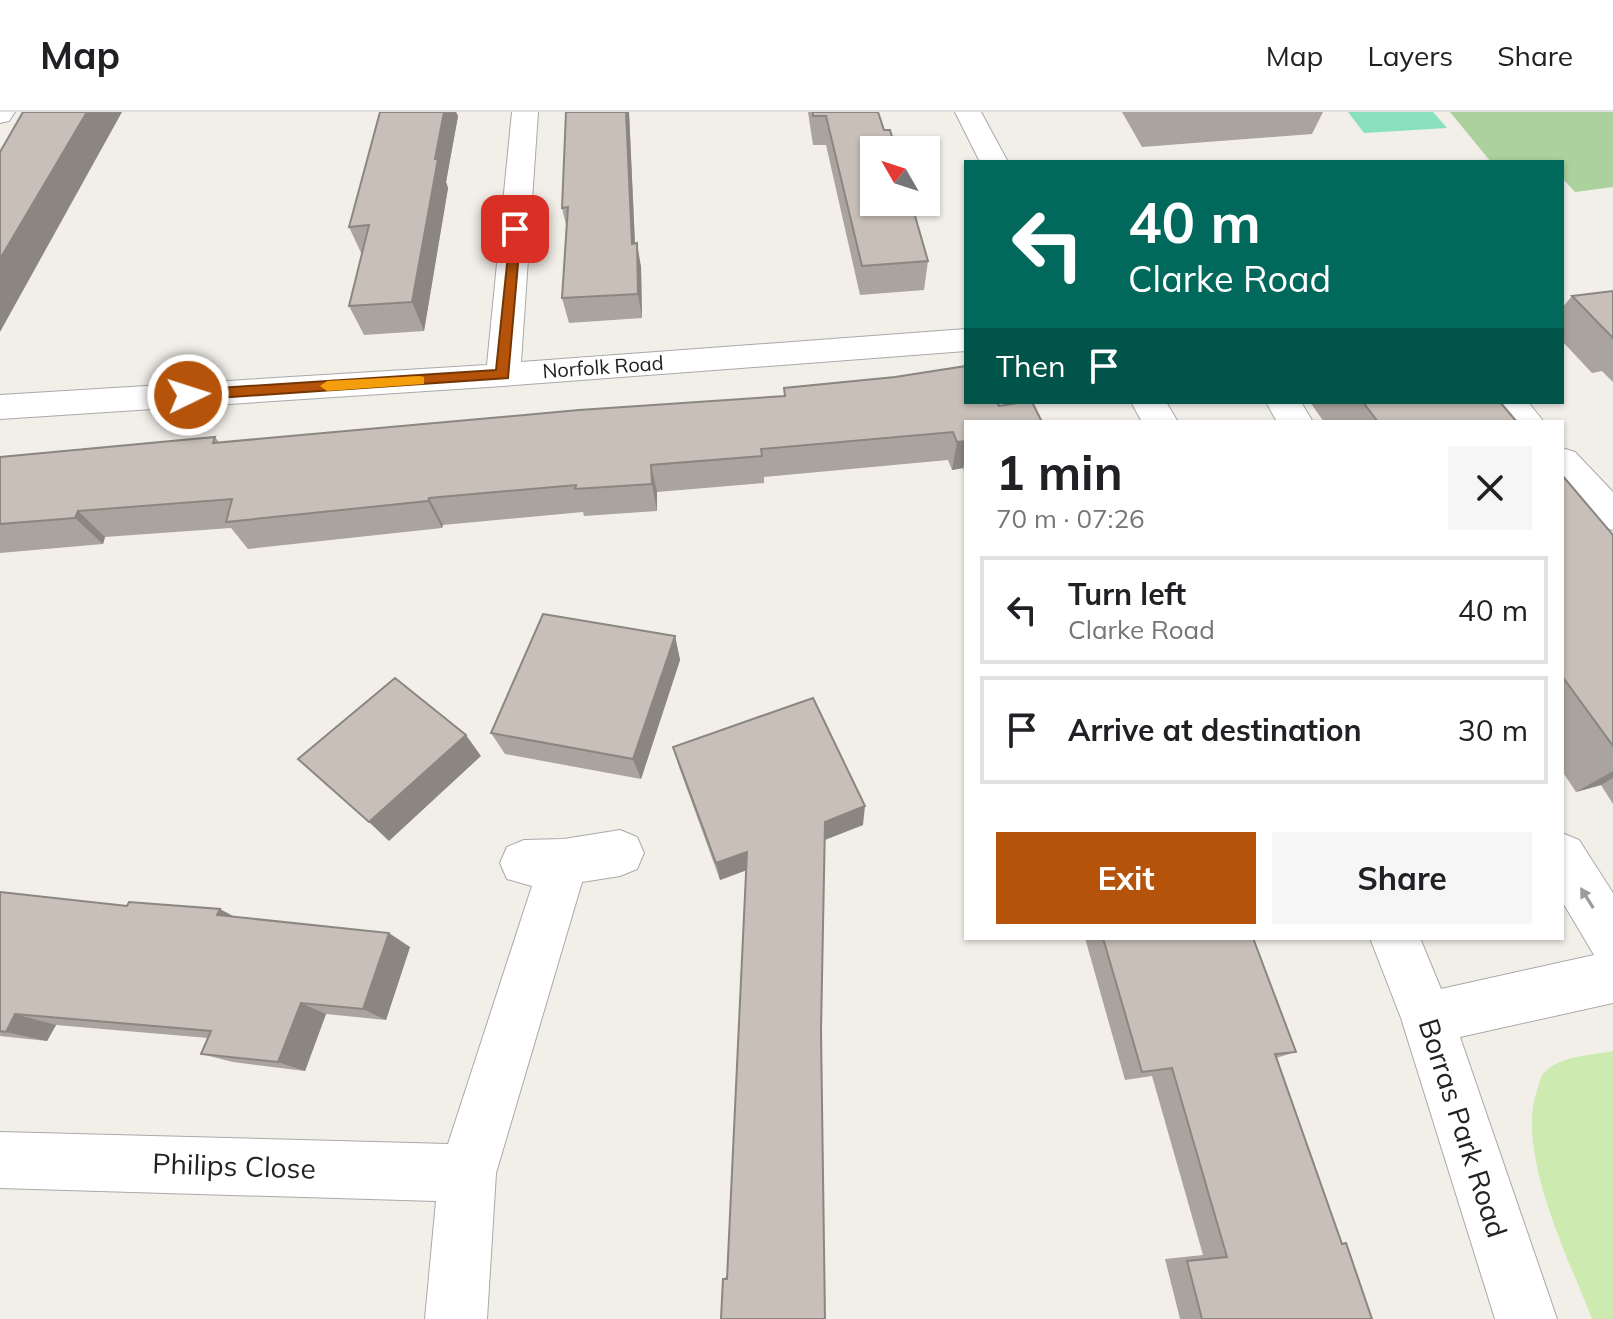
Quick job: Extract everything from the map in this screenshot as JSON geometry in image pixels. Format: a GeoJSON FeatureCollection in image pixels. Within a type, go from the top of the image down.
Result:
{"type":"FeatureCollection","features":[{"type":"Feature","properties":{"kind":"street"},"geometry":{"type":"LineString","coordinates":[[503,375],[525,112]]}},
{"type":"Feature","properties":{"kind":"street"},"geometry":{"type":"LineString","coordinates":[[968,112],[993,160]]}},
{"type":"Feature","properties":{"kind":"street","name":"Norfolk Road"},"geometry":{"type":"LineString","coordinates":[[0,407],[503,375],[964,340]]}},
{"type":"Feature","properties":{"kind":"street"},"geometry":{"type":"LineString","coordinates":[[1510,404],[1524,420]]}},
{"type":"Feature","properties":{"kind":"street"},"geometry":{"type":"LineString","coordinates":[[1564,463],[1613,516]]}},
{"type":"Feature","properties":{"kind":"street"},"geometry":{"type":"LineString","coordinates":[[456,1319],[467,1173],[544,863],[620,853]]}},
{"type":"Feature","properties":{"kind":"street"},"geometry":{"type":"LineString","coordinates":[[1564,859],[1613,939]]}},
{"type":"Feature","properties":{"kind":"street","name":"Borras Park Road"},"geometry":{"type":"LineString","coordinates":[[1396,940],[1427,1018],[1526,1319]]}},
{"type":"Feature","properties":{"kind":"street"},"geometry":{"type":"LineString","coordinates":[[1427,1018],[1613,977]]}},
{"type":"Feature","properties":{"kind":"street","name":"Philips Close"},"geometry":{"type":"LineString","coordinates":[[0,1160],[467,1173]]}},
{"type":"Feature","properties":{"kind":"green space"},"geometry":{"type":"Polygon","coordinates":[[[1348,112],[1433,112],[1447,128],[1364,133],[1348,112]]]}},
{"type":"Feature","properties":{"kind":"green space"},"geometry":{"type":"Polygon","coordinates":[[[1450,112],[1613,112],[1613,187],[1575,192],[1564,180],[1564,160],[1489,160],[1450,112]]]}},
{"type":"Feature","properties":{"kind":"green space"},"geometry":{"type":"Polygon","coordinates":[[[1613,1051],[1613,1319],[1592,1319],[1548,1205],[1533,1144],[1532,1115],[1541,1079],[1550,1067],[1576,1057],[1613,1051]]]}},
{"type":"Feature","properties":{"kind":"building"},"geometry":{"type":"Polygon","coordinates":[[[23,112],[87,112],[0,259],[0,152],[23,112]]]}},
{"type":"Feature","properties":{"kind":"building"},"geometry":{"type":"Polygon","coordinates":[[[380,112],[444,112],[435,159],[438,159],[412,302],[349,306],[369,225],[349,227],[380,112]]]}},
{"type":"Feature","properties":{"kind":"building"},"geometry":{"type":"Polygon","coordinates":[[[566,112],[626,112],[632,244],[637,243],[638,294],[562,298],[568,207],[562,208],[566,112]]]}},
{"type":"Feature","properties":{"kind":"building"},"geometry":{"type":"Polygon","coordinates":[[[813,112],[878,112],[884,130],[890,130],[892,136],[860,136],[860,216],[915,216],[928,261],[862,266],[826,116],[813,116],[813,112]]]}},
{"type":"Feature","properties":{"kind":"building"},"geometry":{"type":"Polygon","coordinates":[[[1613,291],[1613,338],[1572,296],[1613,291]]]}},
{"type":"Feature","properties":{"kind":"building"},"geometry":{"type":"Polygon","coordinates":[[[964,366],[964,404],[1033,404],[1041,420],[964,420],[964,441],[957,442],[953,432],[761,449],[762,456],[651,465],[652,484],[575,489],[576,485],[429,498],[428,501],[226,522],[232,499],[78,511],[75,518],[0,524],[0,457],[215,437],[213,443],[579,410],[785,396],[784,388],[964,366]]]}},
{"type":"Feature","properties":{"kind":"building"},"geometry":{"type":"Polygon","coordinates":[[[1364,404],[1502,404],[1515,420],[1376,420],[1364,404]]]}},
{"type":"Feature","properties":{"kind":"building"},"geometry":{"type":"Polygon","coordinates":[[[1564,477],[1613,535],[1613,746],[1564,679],[1564,477]]]}},
{"type":"Feature","properties":{"kind":"building"},"geometry":{"type":"Polygon","coordinates":[[[543,614],[675,636],[633,759],[491,733],[543,614]]]}},
{"type":"Feature","properties":{"kind":"building"},"geometry":{"type":"Polygon","coordinates":[[[395,678],[466,735],[369,822],[298,759],[395,678]]]}},
{"type":"Feature","properties":{"kind":"building"},"geometry":{"type":"Polygon","coordinates":[[[813,698],[865,806],[825,822],[821,1031],[825,1319],[721,1319],[723,1279],[727,1279],[747,852],[716,863],[673,747],[813,698]]]}},
{"type":"Feature","properties":{"kind":"building"},"geometry":{"type":"Polygon","coordinates":[[[0,892],[127,906],[129,902],[220,909],[217,915],[389,933],[363,1009],[301,1003],[278,1062],[201,1054],[211,1031],[15,1014],[6,1032],[0,1031],[0,892]]]}},
{"type":"Feature","properties":{"kind":"building"},"geometry":{"type":"Polygon","coordinates":[[[1104,940],[1254,940],[1296,1052],[1275,1054],[1372,1319],[1202,1319],[1187,1261],[1227,1257],[1172,1068],[1142,1072],[1104,940]]]}},
{"type":"Feature","properties":{"kind":"slow traffic"},"geometry":{"type":"LineString","coordinates":[[327,386],[419,380]]}},
{"type":"Feature","properties":{"kind":"route"},"geometry":{"type":"LineString","coordinates":[[188,395],[503,375],[515,229]]}}]}
